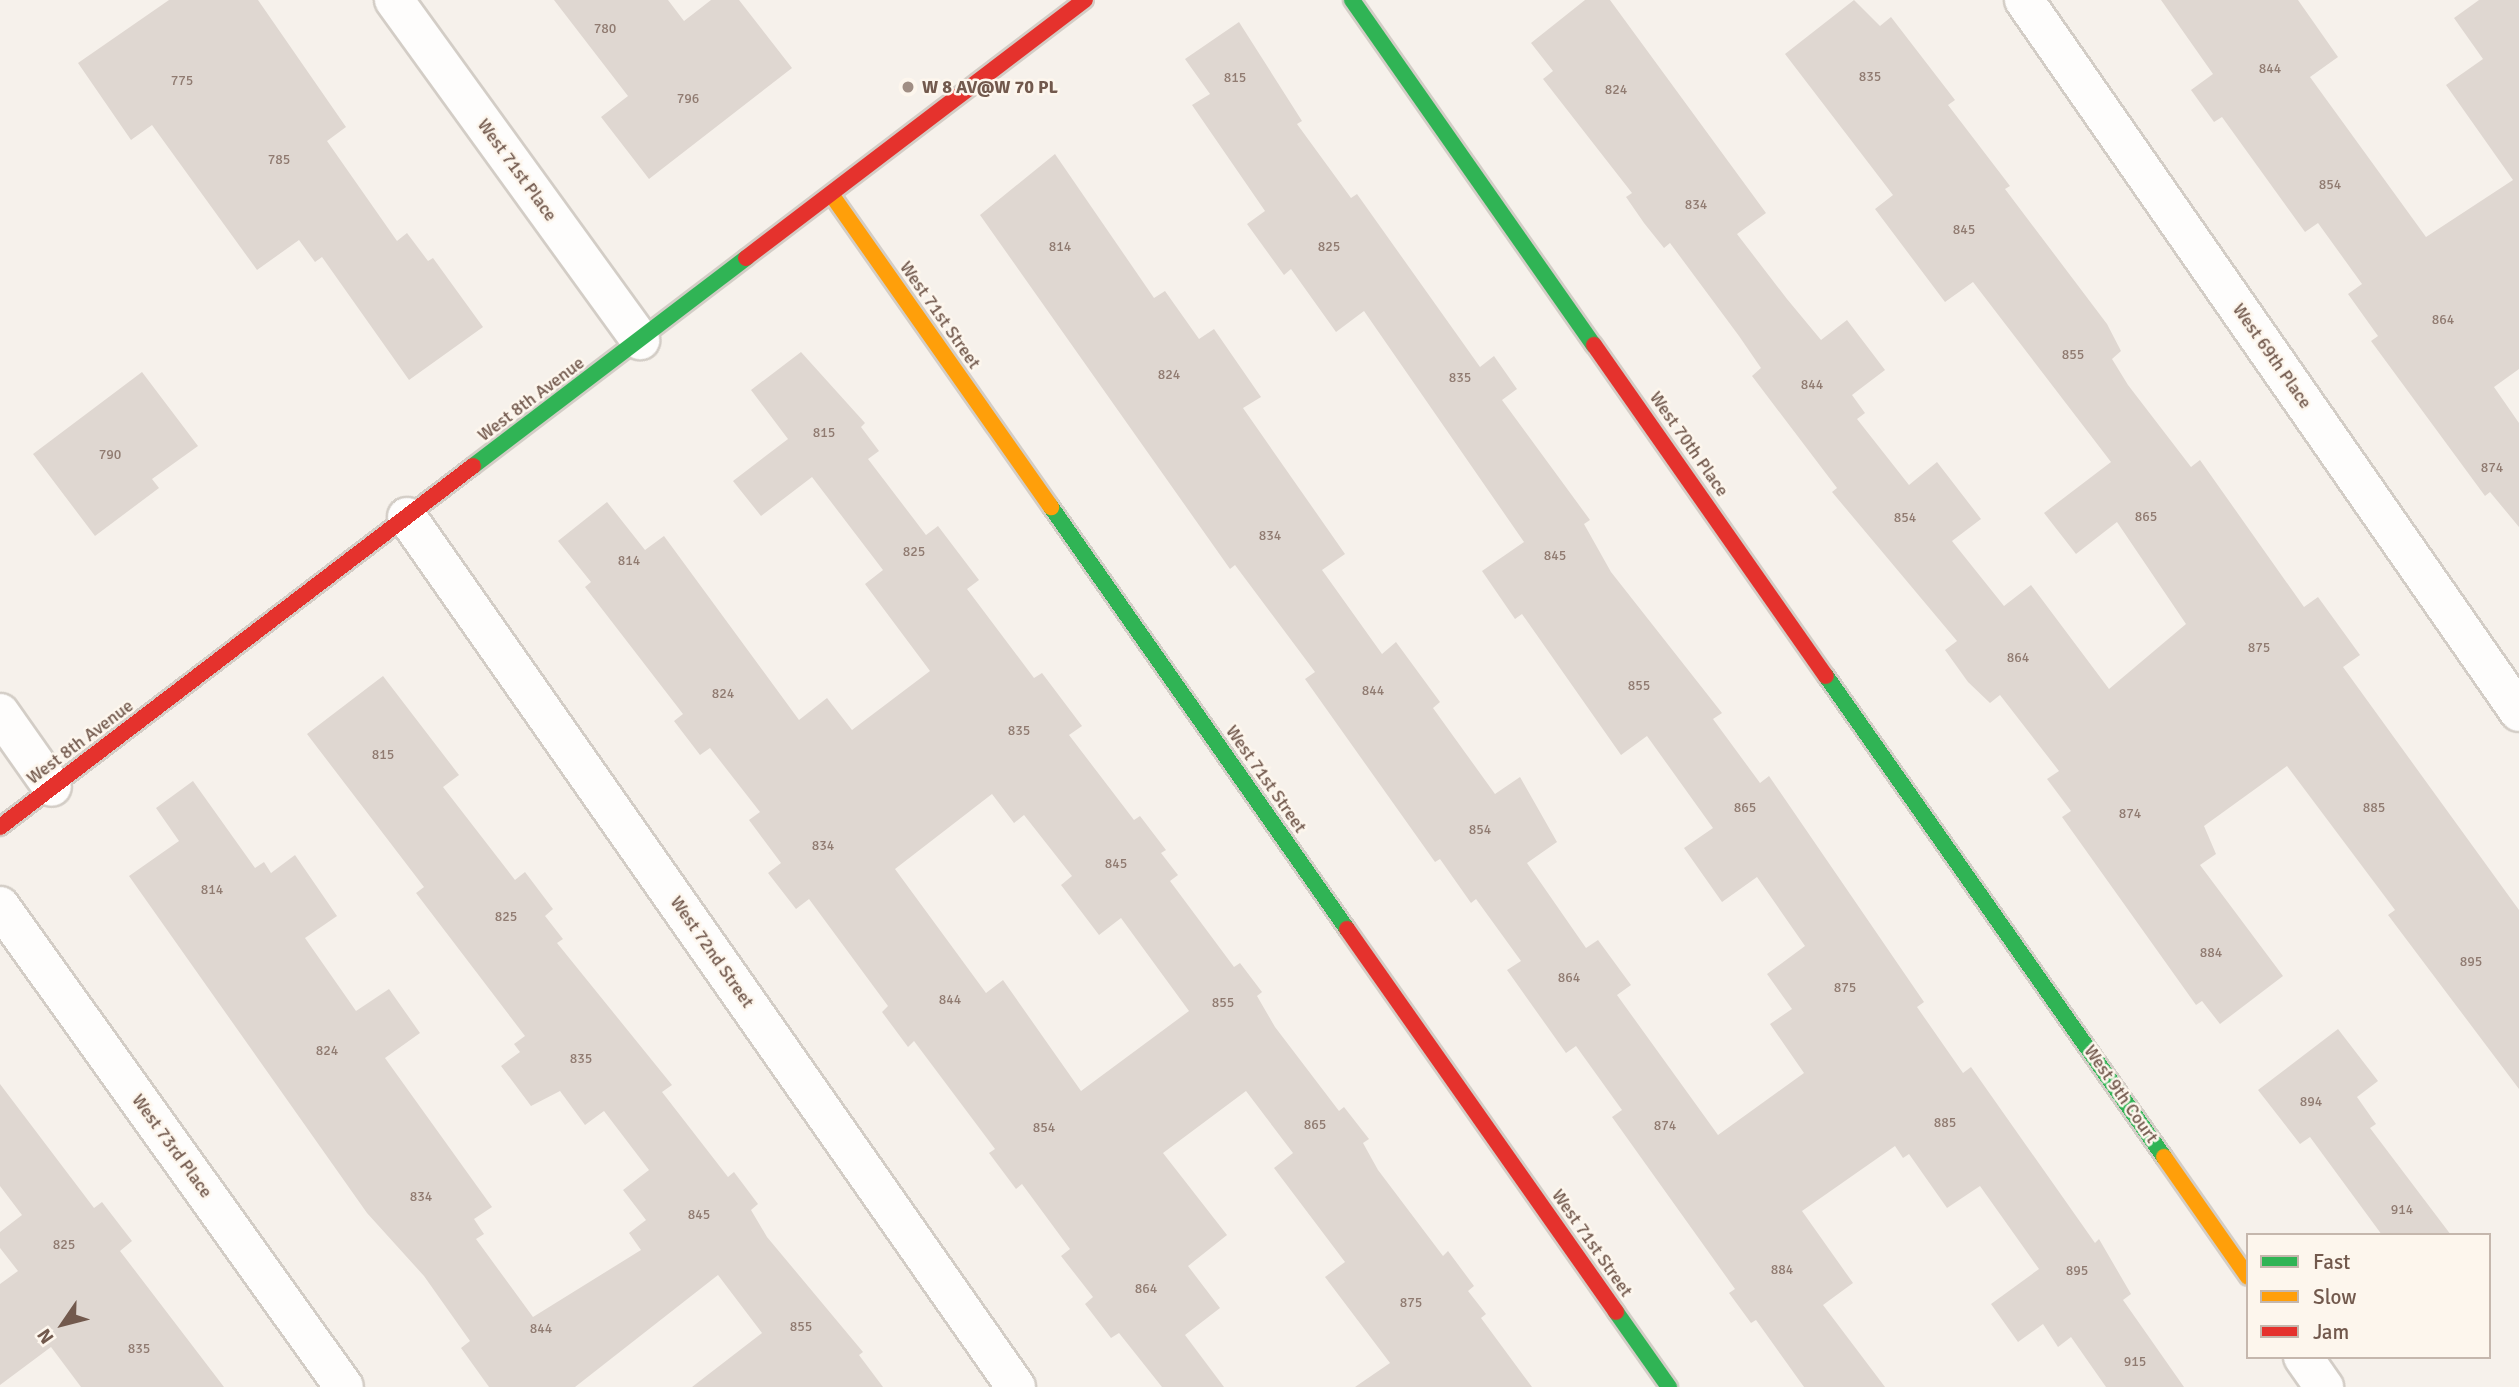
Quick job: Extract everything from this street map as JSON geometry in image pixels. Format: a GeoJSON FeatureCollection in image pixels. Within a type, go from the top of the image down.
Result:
{"type":"FeatureCollection","features":[{"type":"Feature","properties":{"kind":"street","name":"West 71st Place"},"geometry":{"type":"LineString","coordinates":[[394,0],[640,340]]}},
{"type":"Feature","properties":{"kind":"street","name":"West 8th Avenue"},"geometry":{"type":"LineString","coordinates":[[0,827],[1085,0]]}},
{"type":"Feature","properties":{"kind":"street","name":"West 70th Place"},"geometry":{"type":"LineString","coordinates":[[1352,0],[1994,910]]}},
{"type":"Feature","properties":{"kind":"street","name":"West 69th Place"},"geometry":{"type":"LineString","coordinates":[[2024,0],[2519,712]]}},
{"type":"Feature","properties":{"kind":"street","name":"West 71st Street"},"geometry":{"type":"LineString","coordinates":[[831,194],[1669,1387]]}},
{"type":"Feature","properties":{"kind":"street","name":"West 72nd Street"},"geometry":{"type":"LineString","coordinates":[[407,517],[1016,1387]]}},
{"type":"Feature","properties":{"kind":"street"},"geometry":{"type":"LineString","coordinates":[[0,713],[52,787]]}},
{"type":"Feature","properties":{"kind":"street","name":"West 73rd Place"},"geometry":{"type":"LineString","coordinates":[[0,906],[344,1387]]}},
{"type":"Feature","properties":{"kind":"street","name":"West 9th Court"},"geometry":{"type":"LineString","coordinates":[[1994,910],[2246,1274]]}},
{"type":"Feature","properties":{"kind":"street"},"geometry":{"type":"LineString","coordinates":[[2304,1359],[2324,1387]]}},
{"type":"Feature","properties":{"kind":"building"},"geometry":{"type":"Polygon","coordinates":[[[169,0],[258,0],[346,127],[327,141],[397,241],[407,233],[428,261],[433,258],[483,327],[409,380],[322,257],[315,262],[299,240],[257,270],[152,125],[131,140],[78,63],[169,0]]]}},
{"type":"Feature","properties":{"kind":"building"},"geometry":{"type":"Polygon","coordinates":[[[554,0],[668,0],[684,21],[711,0],[739,0],[792,68],[649,179],[601,117],[628,96],[554,0]]]}},
{"type":"Feature","properties":{"kind":"building"},"geometry":{"type":"Polygon","coordinates":[[[1585,0],[1610,0],[1766,213],[1737,234],[1787,299],[1821,340],[1847,320],[1885,370],[1852,395],[1865,413],[1857,419],[1909,485],[1937,462],[1981,519],[1952,541],[2004,606],[2031,585],[2109,689],[2186,624],[2117,522],[2076,554],[2044,513],[2111,462],[1973,282],[1945,302],[1875,209],[1893,195],[1785,54],[1854,0],[1880,26],[1891,17],[1955,100],[1948,105],[2010,186],[2005,189],[2107,324],[2121,351],[2112,359],[2128,385],[2191,467],[2200,460],[2304,607],[2318,597],[2360,655],[2343,667],[2519,910],[2519,1089],[2388,915],[2395,910],[2287,766],[2204,826],[2216,854],[2200,865],[2283,976],[2220,1024],[2202,1001],[2196,1005],[2062,817],[2071,811],[2047,779],[2059,771],[2000,695],[1990,703],[1968,682],[1945,650],[1957,641],[1832,492],[1837,488],[1752,376],[1761,368],[1739,336],[1670,243],[1664,248],[1644,223],[1626,197],[1632,193],[1543,79],[1553,71],[1531,43],[1585,0]]]}},
{"type":"Feature","properties":{"kind":"building"},"geometry":{"type":"Polygon","coordinates":[[[2161,0],[2298,0],[2338,57],[2310,77],[2426,237],[2513,180],[2446,85],[2483,59],[2454,18],[2479,0],[2519,0],[2519,369],[2494,387],[2519,423],[2519,527],[2490,492],[2485,496],[2371,341],[2378,336],[2348,294],[2362,284],[2318,223],[2305,232],[2222,117],[2214,122],[2191,90],[2213,74],[2161,0]]]}},
{"type":"Feature","properties":{"kind":"building"},"geometry":{"type":"Polygon","coordinates":[[[1239,22],[1302,121],[1297,124],[1351,198],[1357,194],[1480,367],[1494,356],[1517,389],[1502,400],[1590,520],[1584,524],[1611,572],[1722,713],[1713,719],[1760,783],[1769,776],[1924,1002],[1917,1007],[1963,1073],[1971,1067],[2095,1243],[2099,1239],[2131,1294],[2123,1300],[2184,1387],[2106,1387],[2071,1337],[2058,1347],[2043,1324],[2018,1342],[1991,1304],[2039,1269],[1980,1186],[1947,1208],[1909,1154],[1903,1158],[1895,1146],[1802,1211],[1853,1283],[1823,1305],[1885,1387],[1804,1387],[1756,1320],[1751,1323],[1729,1293],[1735,1289],[1612,1117],[1622,1110],[1576,1046],[1566,1053],[1507,970],[1521,961],[1476,899],[1471,903],[1440,859],[1435,862],[1305,679],[1315,672],[1235,565],[1230,569],[980,215],[1055,154],[1154,298],[1165,291],[1199,339],[1214,329],[1261,397],[1243,408],[1345,554],[1322,570],[1382,654],[1396,642],[1440,702],[1433,708],[1495,794],[1520,777],[1557,842],[1527,863],[1586,948],[1598,940],[1631,985],[1617,995],[1718,1135],[1804,1073],[1770,1024],[1792,1009],[1767,974],[1805,946],[1757,877],[1722,902],[1684,848],[1713,828],[1647,736],[1621,755],[1522,614],[1515,619],[1482,571],[1524,542],[1364,311],[1336,332],[1291,269],[1284,275],[1247,224],[1265,211],[1192,105],[1210,94],[1185,59],[1239,22]]]}},
{"type":"Feature","properties":{"kind":"building"},"geometry":{"type":"Polygon","coordinates":[[[801,352],[865,423],[861,427],[879,451],[868,459],[926,535],[938,526],[979,580],[967,589],[1034,678],[1042,673],[1082,726],[1069,735],[1134,820],[1140,816],[1166,850],[1161,853],[1178,875],[1170,881],[1234,967],[1240,963],[1262,992],[1257,996],[1275,1027],[1339,1111],[1344,1107],[1369,1139],[1363,1143],[1378,1170],[1443,1256],[1448,1251],[1474,1286],[1468,1291],[1486,1314],[1481,1318],[1532,1387],[1355,1387],[1390,1363],[1325,1277],[1345,1262],[1274,1168],[1293,1153],[1246,1091],[1163,1153],[1227,1235],[1188,1266],[1220,1308],[1185,1335],[1224,1387],[1162,1387],[1119,1333],[1111,1338],[1085,1304],[1093,1297],[1061,1256],[1070,1249],[1022,1184],[1016,1189],[989,1153],[995,1149],[914,1041],[908,1047],[882,1012],[888,1006],[809,899],[796,909],[768,873],[781,863],[749,820],[760,812],[710,748],[700,755],[674,721],[683,714],[585,587],[591,582],[558,541],[607,502],[645,550],[664,536],[799,720],[827,698],[852,730],[930,671],[865,584],[883,570],[812,477],[761,516],[733,481],[788,439],[751,390],[801,352]],[[992,794],[895,869],[986,993],[1003,980],[1081,1091],[1189,1011],[1121,918],[1099,935],[1061,885],[1072,876],[1024,815],[1014,823],[992,794]]]}},
{"type":"Feature","properties":{"kind":"building"},"geometry":{"type":"Polygon","coordinates":[[[142,372],[198,446],[152,479],[159,488],[95,536],[33,454],[142,372]]]}},
{"type":"Feature","properties":{"kind":"building"},"geometry":{"type":"Polygon","coordinates":[[[383,676],[459,775],[443,787],[515,880],[525,872],[553,909],[545,916],[563,939],[557,943],[672,1085],[662,1092],[728,1177],[734,1172],[758,1204],[751,1210],[767,1237],[863,1352],[859,1355],[883,1387],[692,1387],[762,1333],[718,1275],[575,1387],[489,1387],[461,1348],[470,1341],[424,1276],[367,1213],[129,876],[179,841],[156,808],[193,781],[255,868],[264,862],[271,873],[295,855],[337,916],[305,938],[356,1011],[389,989],[420,1033],[385,1058],[492,1207],[474,1219],[484,1234],[476,1239],[533,1317],[641,1250],[629,1233],[646,1220],[623,1190],[649,1170],[604,1111],[585,1125],[560,1091],[531,1106],[501,1066],[520,1052],[514,1044],[525,1036],[416,893],[424,887],[307,734],[383,676]]]}},
{"type":"Feature","properties":{"kind":"building"},"geometry":{"type":"Polygon","coordinates":[[[2338,1029],[2378,1081],[2357,1097],[2376,1124],[2370,1128],[2449,1233],[2381,1233],[2310,1137],[2300,1144],[2258,1090],[2338,1029]]]}},
{"type":"Feature","properties":{"kind":"building"},"geometry":{"type":"Polygon","coordinates":[[[0,1084],[94,1208],[102,1202],[132,1241],[120,1251],[224,1387],[81,1387],[51,1347],[0,1385],[0,1284],[18,1271],[0,1248],[0,1232],[22,1215],[0,1186],[0,1084]]]}},
{"type":"Feature","properties":{"kind":"traffic: fast"},"geometry":{"type":"LineString","coordinates":[[1352,0],[1594,345]]}},
{"type":"Feature","properties":{"kind":"traffic: fast"},"geometry":{"type":"LineString","coordinates":[[473,466],[746,258]]}},
{"type":"Feature","properties":{"kind":"traffic: fast"},"geometry":{"type":"LineString","coordinates":[[1051,507],[1347,929]]}},
{"type":"Feature","properties":{"kind":"traffic: fast"},"geometry":{"type":"LineString","coordinates":[[1826,676],[2164,1157]]}},
{"type":"Feature","properties":{"kind":"traffic: fast"},"geometry":{"type":"LineString","coordinates":[[1616,1312],[1669,1387]]}},
{"type":"Feature","properties":{"kind":"traffic: slow"},"geometry":{"type":"LineString","coordinates":[[831,194],[1051,507]]}},
{"type":"Feature","properties":{"kind":"traffic: slow"},"geometry":{"type":"LineString","coordinates":[[2164,1157],[2246,1274]]}},
{"type":"Feature","properties":{"kind":"traffic: jam"},"geometry":{"type":"LineString","coordinates":[[746,258],[1085,0]]}},
{"type":"Feature","properties":{"kind":"traffic: jam"},"geometry":{"type":"LineString","coordinates":[[1594,345],[1826,676]]}},
{"type":"Feature","properties":{"kind":"traffic: jam"},"geometry":{"type":"LineString","coordinates":[[0,827],[473,466]]}},
{"type":"Feature","properties":{"kind":"traffic: jam"},"geometry":{"type":"LineString","coordinates":[[1347,929],[1616,1312]]}},
{"type":"Feature","properties":{"kind":"place","name":"W 8 AV@W 70 PL"},"geometry":{"type":"Point","coordinates":[908,87]}}]}
